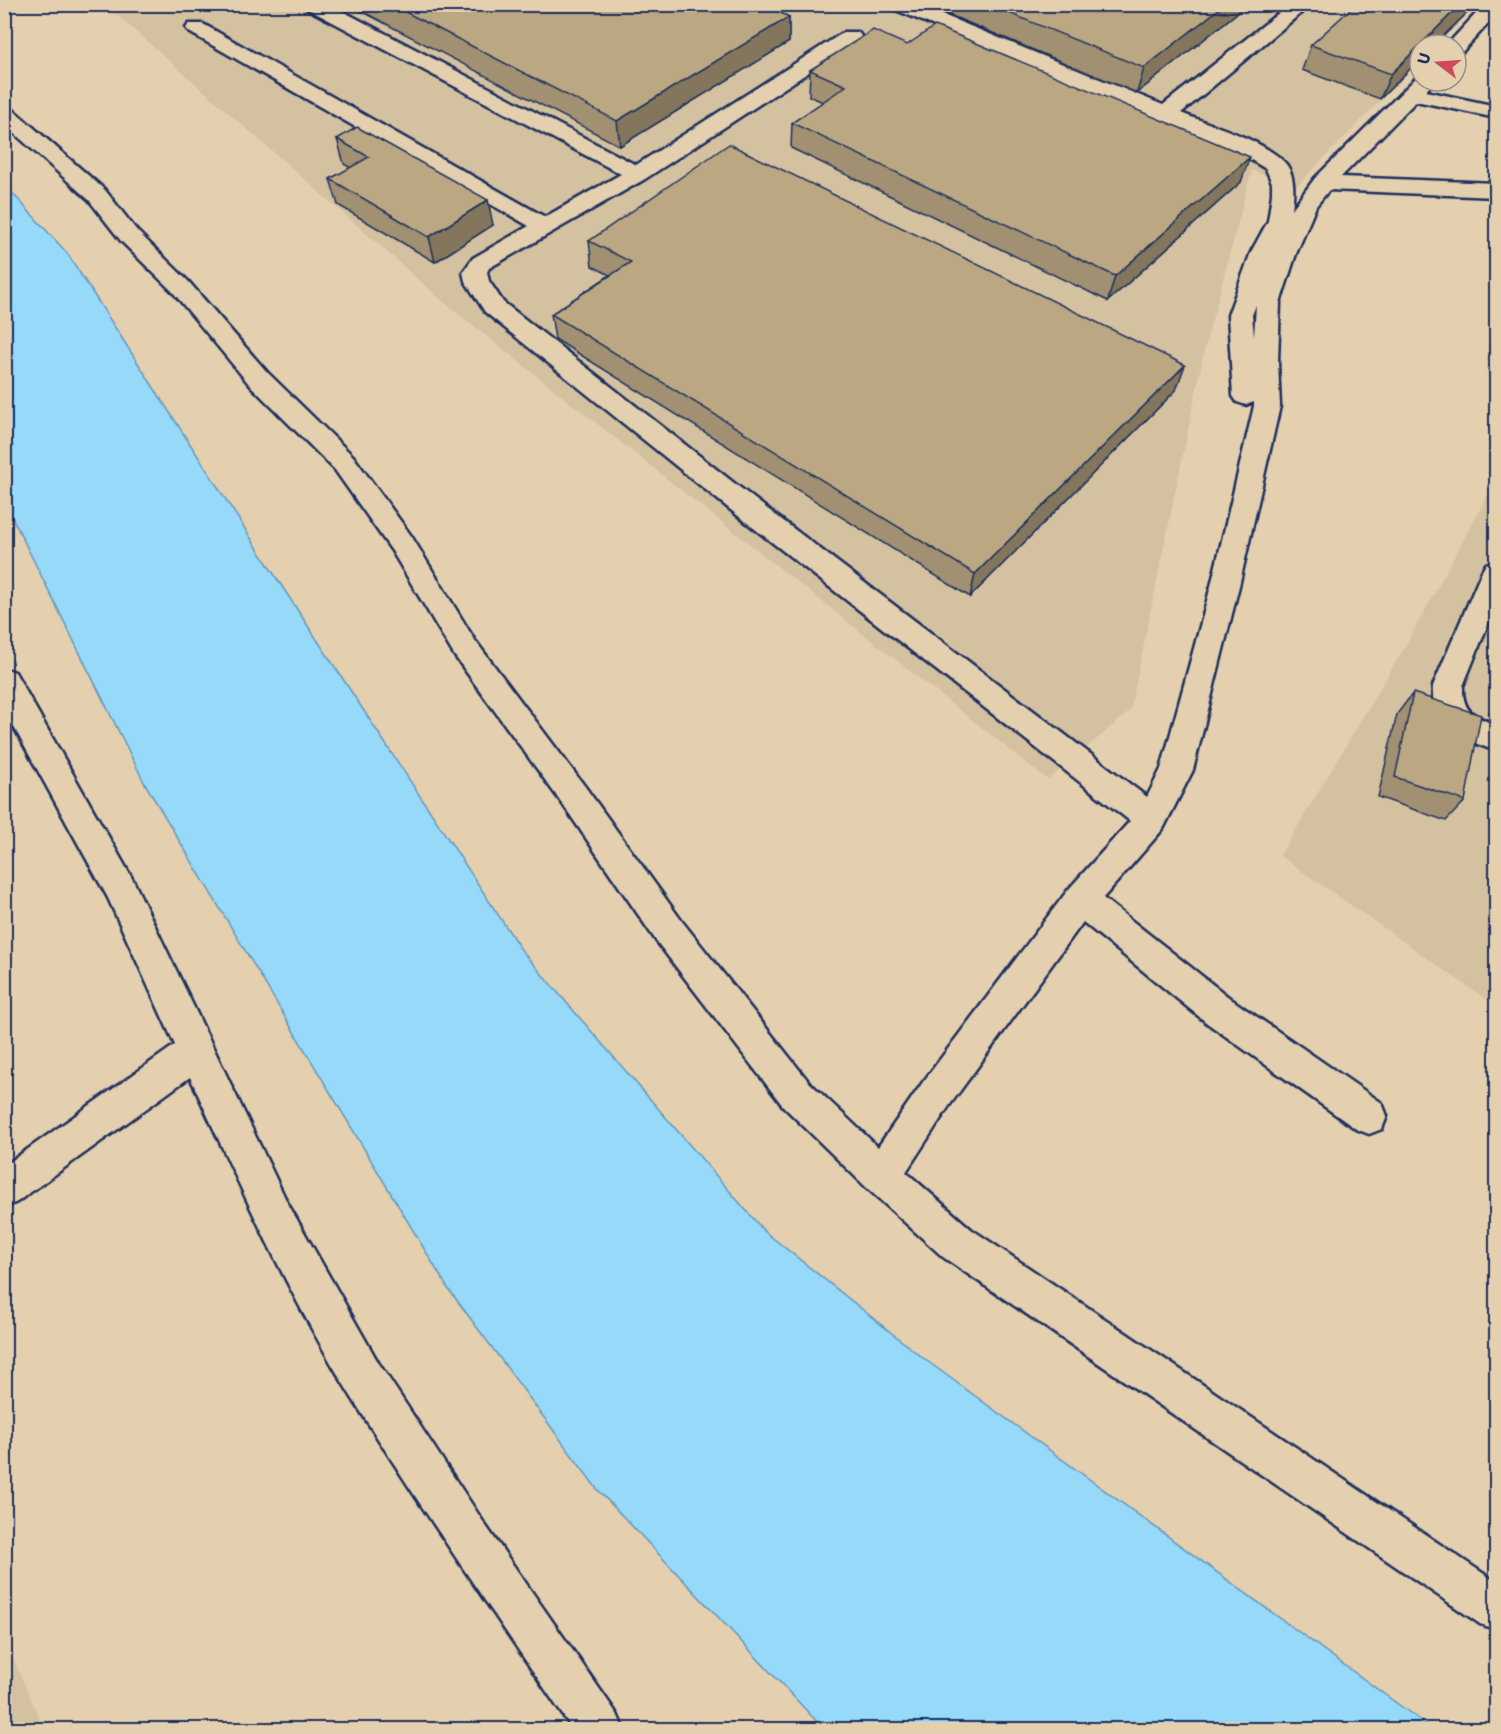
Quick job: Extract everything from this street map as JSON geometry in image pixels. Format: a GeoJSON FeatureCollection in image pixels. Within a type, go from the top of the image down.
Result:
{"type":"FeatureCollection","features":[{"type":"Feature","properties":{"kind":"street"},"geometry":{"type":"LineString","coordinates":[[314,4],[637,174]]}},
{"type":"Feature","properties":{"kind":"street"},"geometry":{"type":"LineString","coordinates":[[898,4],[1167,113],[1246,147],[1275,165],[1283,183],[1279,221],[1263,252],[1240,315],[1251,472]]}},
{"type":"Feature","properties":{"kind":"street"},"geometry":{"type":"LineString","coordinates":[[1167,113],[1303,4]]}},
{"type":"Feature","properties":{"kind":"street"},"geometry":{"type":"LineString","coordinates":[[1468,34],[1496,4]]}},
{"type":"Feature","properties":{"kind":"street"},"geometry":{"type":"LineString","coordinates":[[196,28],[545,226]]}},
{"type":"Feature","properties":{"kind":"street"},"geometry":{"type":"LineString","coordinates":[[851,36],[637,174],[481,263],[475,272],[477,281],[494,307],[747,508],[1152,819]]}},
{"type":"Feature","properties":{"kind":"street"},"geometry":{"type":"LineString","coordinates":[[880,1174],[904,1144],[936,1094],[1080,900],[1152,819],[1177,770],[1225,586],[1267,406],[1265,362],[1268,303],[1284,254],[1305,205],[1323,183],[1412,93]]}},
{"type":"Feature","properties":{"kind":"street"},"geometry":{"type":"LineString","coordinates":[[1437,93],[1497,112]]}},
{"type":"Feature","properties":{"kind":"street"},"geometry":{"type":"LineString","coordinates":[[4,112],[97,195],[129,236],[180,286],[258,378],[344,463],[402,544],[464,647],[669,932],[796,1094],[957,1243],[1497,1608]]}},
{"type":"Feature","properties":{"kind":"street"},"geometry":{"type":"LineString","coordinates":[[1323,183],[1497,190]]}},
{"type":"Feature","properties":{"kind":"street"},"geometry":{"type":"LineString","coordinates":[[1497,571],[1448,686],[1446,696],[1446,706],[1462,722],[1497,738]]}},
{"type":"Feature","properties":{"kind":"street"},"geometry":{"type":"LineString","coordinates":[[4,680],[121,890],[273,1216],[363,1377],[471,1541],[601,1730]]}},
{"type":"Feature","properties":{"kind":"street"},"geometry":{"type":"LineString","coordinates":[[1080,900],[1219,1011],[1370,1116]]}},
{"type":"Feature","properties":{"kind":"street"},"geometry":{"type":"LineString","coordinates":[[4,1189],[195,1052]]}},
{"type":"Feature","properties":{"kind":"shaded area"},"geometry":{"type":"Polygon","coordinates":[[[110,4],[1474,5],[1447,33],[1408,33],[1408,72],[1295,188],[1252,170],[1206,343],[1130,711],[1048,780],[452,309],[107,6],[110,4]]]}},
{"type":"Feature","properties":{"kind":"shaded area"},"geometry":{"type":"Polygon","coordinates":[[[1496,480],[1496,1006],[1280,856],[1403,650],[1496,480]]]}},
{"type":"Feature","properties":{"kind":"shaded area"},"geometry":{"type":"Polygon","coordinates":[[[5,1640],[44,1729],[5,1729],[5,1640]]]}},
{"type":"Feature","properties":{"kind":"water"},"geometry":{"type":"Polygon","coordinates":[[[4,184],[67,253],[283,588],[522,951],[764,1231],[923,1358],[1432,1729],[824,1729],[597,1489],[447,1287],[144,782],[5,503],[4,184]]]}},
{"type":"Feature","properties":{"kind":"building"},"geometry":{"type":"Polygon","coordinates":[[[390,4],[762,4],[789,17],[617,121],[390,4]]]}},
{"type":"Feature","properties":{"kind":"building"},"geometry":{"type":"Polygon","coordinates":[[[987,4],[1225,4],[1144,68],[987,4]]]}},
{"type":"Feature","properties":{"kind":"building"},"geometry":{"type":"Polygon","coordinates":[[[1356,4],[1461,4],[1432,33],[1408,33],[1408,57],[1391,74],[1311,45],[1356,4]]]}},
{"type":"Feature","properties":{"kind":"building"},"geometry":{"type":"Polygon","coordinates":[[[935,26],[1250,157],[1115,276],[792,123],[846,86],[810,70],[873,30],[907,45],[935,26]]]}},
{"type":"Feature","properties":{"kind":"building"},"geometry":{"type":"Polygon","coordinates":[[[357,127],[488,200],[429,237],[330,179],[369,157],[337,139],[357,127]]]}},
{"type":"Feature","properties":{"kind":"building"},"geometry":{"type":"Polygon","coordinates":[[[729,144],[1185,365],[975,574],[551,314],[631,262],[589,241],[729,144]]]}},
{"type":"Feature","properties":{"kind":"building"},"geometry":{"type":"Polygon","coordinates":[[[1413,693],[1481,715],[1465,801],[1395,777],[1413,693]]]}}]}
